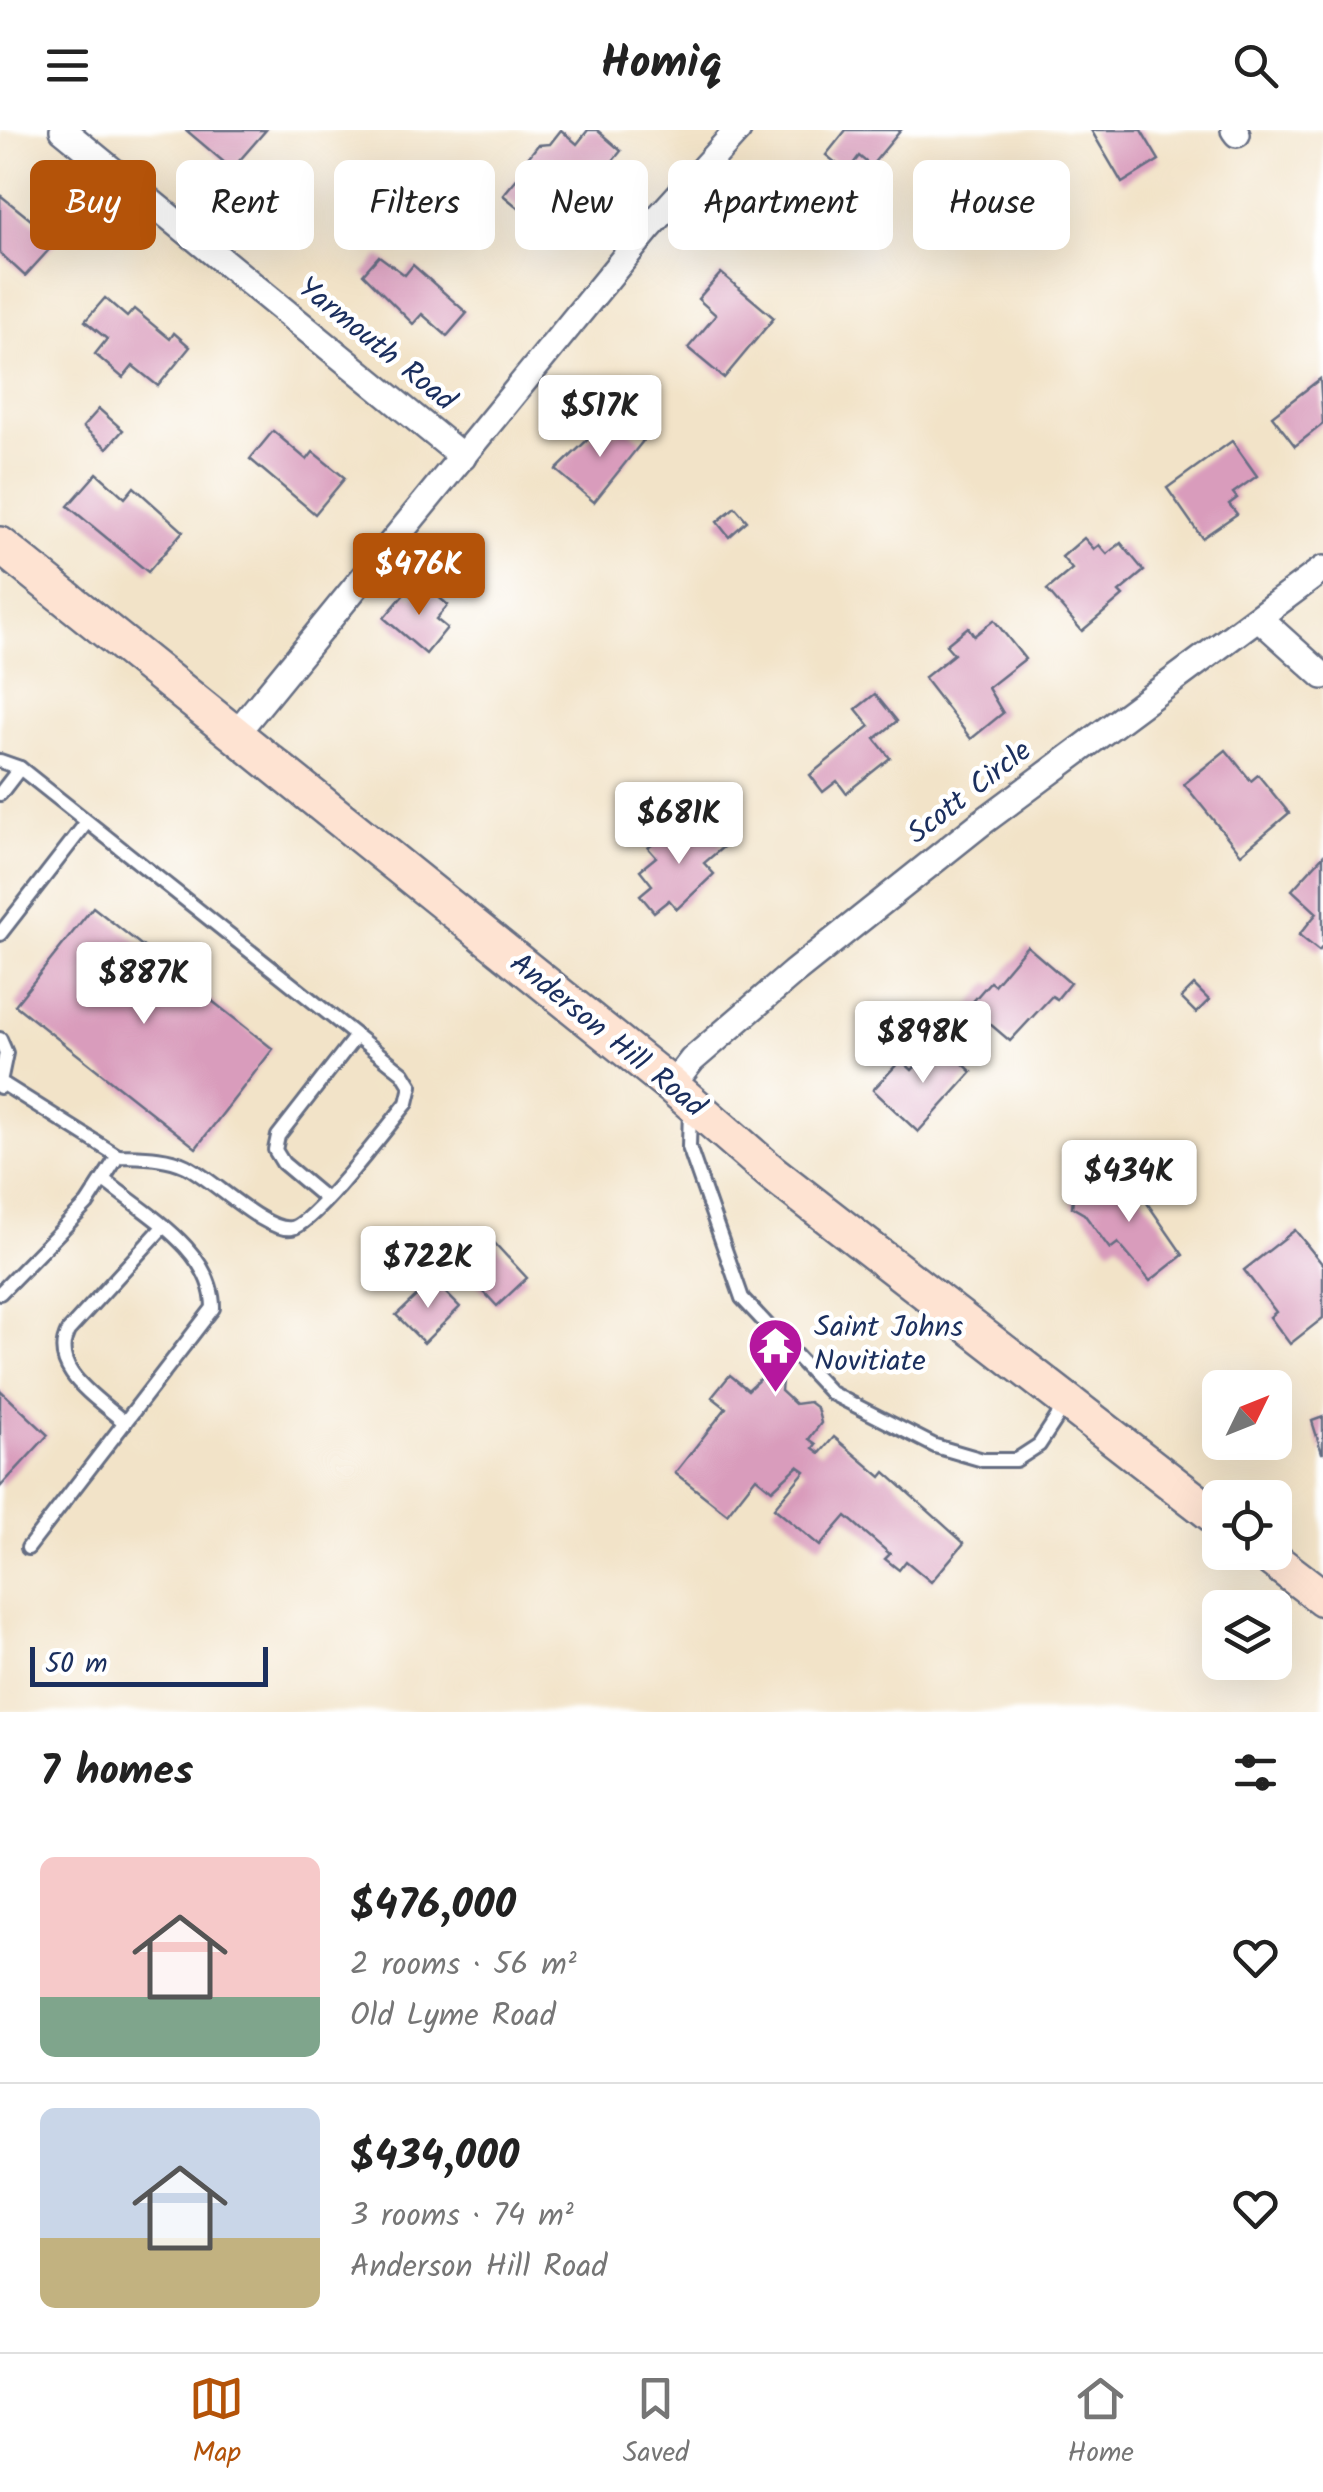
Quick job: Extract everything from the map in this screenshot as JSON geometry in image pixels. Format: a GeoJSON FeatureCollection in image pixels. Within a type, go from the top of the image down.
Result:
{"type":"FeatureCollection","features":[{"type":"Feature","properties":{"kind":"main road","name":"Anderson Hill Road"},"geometry":{"type":"LineString","coordinates":[[0,545],[233,737],[681,1094],[771,1172],[1202,1506]]}},
{"type":"Feature","properties":{"kind":"main road"},"geometry":{"type":"LineString","coordinates":[[1286,1570],[1323,1598]]}},
{"type":"Feature","properties":{"kind":"street","name":"Yarmouth Road"},"geometry":{"type":"LineString","coordinates":[[63,130],[464,457]]}},
{"type":"Feature","properties":{"kind":"street"},"geometry":{"type":"LineString","coordinates":[[233,737],[648,230],[738,130]]}},
{"type":"Feature","properties":{"kind":"street","name":"Scott Circle"},"geometry":{"type":"LineString","coordinates":[[681,1094],[692,1060],[792,973],[1168,682],[1260,619],[1323,569]]}},
{"type":"Feature","properties":{"kind":"street"},"geometry":{"type":"LineString","coordinates":[[1260,619],[1323,676]]}},
{"type":"Feature","properties":{"kind":"lane"},"geometry":{"type":"LineString","coordinates":[[0,762],[20,768],[403,1073],[411,1086],[407,1103],[326,1199],[293,1228],[271,1226],[219,1184],[183,1164],[118,1156],[1,1084],[6,1052],[0,1038]]}},
{"type":"Feature","properties":{"kind":"lane"},"geometry":{"type":"LineString","coordinates":[[0,794],[20,768]]}},
{"type":"Feature","properties":{"kind":"lane"},"geometry":{"type":"LineString","coordinates":[[0,934],[87,822]]}},
{"type":"Feature","properties":{"kind":"lane"},"geometry":{"type":"LineString","coordinates":[[326,1199],[283,1163],[275,1150],[278,1136],[356,1036]]}},
{"type":"Feature","properties":{"kind":"lane"},"geometry":{"type":"LineString","coordinates":[[681,1094],[689,1147],[727,1266],[742,1298],[831,1393],[935,1446],[983,1460],[1016,1460],[1039,1446],[1066,1402]]}},
{"type":"Feature","properties":{"kind":"lane"},"geometry":{"type":"LineString","coordinates":[[0,1293],[87,1204],[118,1156]]}},
{"type":"Feature","properties":{"kind":"lane"},"geometry":{"type":"LineString","coordinates":[[28,1548],[213,1308],[213,1289],[200,1260],[104,1180]]}},
{"type":"Feature","properties":{"kind":"lane"},"geometry":{"type":"LineString","coordinates":[[125,1423],[62,1361],[62,1344],[68,1330],[162,1228]]}},
{"type":"Feature","properties":{"kind":"building"},"geometry":{"type":"Polygon","coordinates":[[[186,130],[266,130],[240,160],[221,160],[186,130]]]}},
{"type":"Feature","properties":{"kind":"building"},"geometry":{"type":"Polygon","coordinates":[[[561,130],[577,144],[588,130],[597,130],[621,151],[614,160],[527,159],[538,145],[550,144],[561,130]]]}},
{"type":"Feature","properties":{"kind":"building"},"geometry":{"type":"Polygon","coordinates":[[[846,130],[901,130],[876,160],[859,156],[856,160],[832,160],[826,155],[846,130]]]}},
{"type":"Feature","properties":{"kind":"building"},"geometry":{"type":"Polygon","coordinates":[[[1091,130],[1141,130],[1159,160],[1122,183],[1091,130]]]}},
{"type":"Feature","properties":{"kind":"building"},"geometry":{"type":"Polygon","coordinates":[[[515,181],[515,205],[503,195],[515,181]]]}},
{"type":"Feature","properties":{"kind":"building"},"geometry":{"type":"Polygon","coordinates":[[[0,195],[30,219],[30,250],[49,250],[25,276],[0,253],[0,195]]]}},
{"type":"Feature","properties":{"kind":"building"},"geometry":{"type":"Polygon","coordinates":[[[379,256],[405,275],[413,265],[467,313],[447,336],[422,314],[413,324],[363,274],[379,256]]]}},
{"type":"Feature","properties":{"kind":"building"},"geometry":{"type":"Polygon","coordinates":[[[721,273],[774,318],[724,378],[688,348],[716,315],[698,299],[721,273]]]}},
{"type":"Feature","properties":{"kind":"building"},"geometry":{"type":"Polygon","coordinates":[[[105,298],[127,317],[134,309],[170,339],[174,333],[190,347],[158,386],[133,366],[123,378],[95,354],[107,339],[85,321],[105,298]]]}},
{"type":"Feature","properties":{"kind":"building"},"geometry":{"type":"Polygon","coordinates":[[[1320,379],[1323,424],[1295,446],[1272,416],[1320,379]]]}},
{"type":"Feature","properties":{"kind":"building"},"geometry":{"type":"Polygon","coordinates":[[[99,409],[123,430],[107,448],[83,427],[99,409]]]}},
{"type":"Feature","properties":{"kind":"building"},"geometry":{"type":"Polygon","coordinates":[[[604,424],[616,434],[624,425],[643,441],[594,502],[556,470],[604,424]]]}},
{"type":"Feature","properties":{"kind":"building"},"geometry":{"type":"Polygon","coordinates":[[[273,431],[307,460],[313,452],[345,478],[315,514],[250,459],[273,431]]]}},
{"type":"Feature","properties":{"kind":"building"},"geometry":{"type":"Polygon","coordinates":[[[1232,441],[1257,476],[1233,493],[1237,498],[1229,504],[1237,514],[1202,538],[1167,488],[1232,441]]]}},
{"type":"Feature","properties":{"kind":"building"},"geometry":{"type":"Polygon","coordinates":[[[97,473],[125,498],[134,487],[183,531],[148,572],[68,506],[97,473]]]}},
{"type":"Feature","properties":{"kind":"building"},"geometry":{"type":"Polygon","coordinates":[[[735,507],[747,521],[729,537],[717,522],[735,507]]]}},
{"type":"Feature","properties":{"kind":"building"},"geometry":{"type":"Polygon","coordinates":[[[1084,538],[1094,549],[1099,545],[1107,554],[1121,543],[1144,571],[1119,592],[1123,596],[1082,631],[1047,590],[1072,569],[1062,557],[1084,538]]]}},
{"type":"Feature","properties":{"kind":"building"},"geometry":{"type":"Polygon","coordinates":[[[423,584],[448,605],[436,619],[447,628],[426,654],[384,618],[406,592],[413,597],[423,584]]]}},
{"type":"Feature","properties":{"kind":"building"},"geometry":{"type":"Polygon","coordinates":[[[994,620],[1025,659],[988,688],[1003,713],[971,739],[924,678],[954,654],[946,645],[968,627],[974,636],[994,620]]]}},
{"type":"Feature","properties":{"kind":"building"},"geometry":{"type":"Polygon","coordinates":[[[875,694],[897,721],[875,739],[890,758],[846,793],[837,781],[823,792],[810,775],[870,726],[856,709],[875,694]]]}},
{"type":"Feature","properties":{"kind":"building"},"geometry":{"type":"Polygon","coordinates":[[[1226,750],[1251,781],[1258,775],[1289,813],[1241,854],[1184,784],[1226,750]]]}},
{"type":"Feature","properties":{"kind":"building"},"geometry":{"type":"Polygon","coordinates":[[[701,822],[723,847],[704,863],[714,874],[677,909],[669,900],[654,912],[640,895],[652,885],[640,870],[656,857],[648,848],[672,829],[680,839],[701,822]]]}},
{"type":"Feature","properties":{"kind":"building"},"geometry":{"type":"Polygon","coordinates":[[[1323,856],[1323,946],[1319,951],[1299,935],[1317,913],[1292,890],[1323,856]]]}},
{"type":"Feature","properties":{"kind":"building"},"geometry":{"type":"Polygon","coordinates":[[[93,907],[273,1049],[196,1148],[15,1005],[93,907]]]}},
{"type":"Feature","properties":{"kind":"building"},"geometry":{"type":"Polygon","coordinates":[[[1027,946],[1070,983],[1057,999],[1052,996],[1010,1041],[969,1006],[990,982],[994,985],[1027,946]]]}},
{"type":"Feature","properties":{"kind":"building"},"geometry":{"type":"Polygon","coordinates":[[[1194,985],[1209,1000],[1196,1013],[1181,998],[1194,985]]]}},
{"type":"Feature","properties":{"kind":"building"},"geometry":{"type":"Polygon","coordinates":[[[939,1041],[972,1072],[918,1132],[873,1090],[901,1060],[912,1070],[939,1041]]]}},
{"type":"Feature","properties":{"kind":"building"},"geometry":{"type":"Polygon","coordinates":[[[1127,1174],[1183,1255],[1150,1281],[1118,1243],[1110,1249],[1084,1214],[1072,1207],[1073,1198],[1090,1185],[1098,1194],[1127,1174]]]}},
{"type":"Feature","properties":{"kind":"building"},"geometry":{"type":"Polygon","coordinates":[[[1295,1230],[1323,1265],[1323,1318],[1290,1344],[1270,1317],[1276,1312],[1244,1270],[1295,1230]]]}},
{"type":"Feature","properties":{"kind":"building"},"geometry":{"type":"Polygon","coordinates":[[[488,1236],[527,1278],[497,1306],[458,1264],[488,1236]]]}},
{"type":"Feature","properties":{"kind":"building"},"geometry":{"type":"Polygon","coordinates":[[[433,1280],[460,1307],[424,1343],[396,1315],[433,1280]]]}},
{"type":"Feature","properties":{"kind":"building"},"geometry":{"type":"Polygon","coordinates":[[[770,1369],[782,1380],[781,1391],[795,1404],[809,1402],[817,1408],[821,1423],[809,1439],[816,1444],[813,1448],[820,1453],[834,1437],[881,1477],[885,1472],[964,1543],[931,1582],[906,1561],[899,1570],[885,1559],[890,1554],[846,1516],[820,1546],[774,1508],[805,1471],[798,1466],[772,1490],[756,1477],[727,1514],[675,1473],[726,1408],[712,1397],[730,1375],[748,1390],[770,1369]]]}},
{"type":"Feature","properties":{"kind":"building"},"geometry":{"type":"Polygon","coordinates":[[[0,1390],[48,1435],[0,1487],[0,1390]]]}},
{"type":"Feature","properties":{"kind":"building"},"geometry":{"type":"Polygon","coordinates":[[[1323,1417],[1323,1453],[1322,1453],[1312,1421],[1323,1417]]]}},
{"type":"Feature","properties":{"kind":"place","name":"Saint Johns Novitiate"},"geometry":{"type":"Point","coordinates":[775,1394]}}]}
